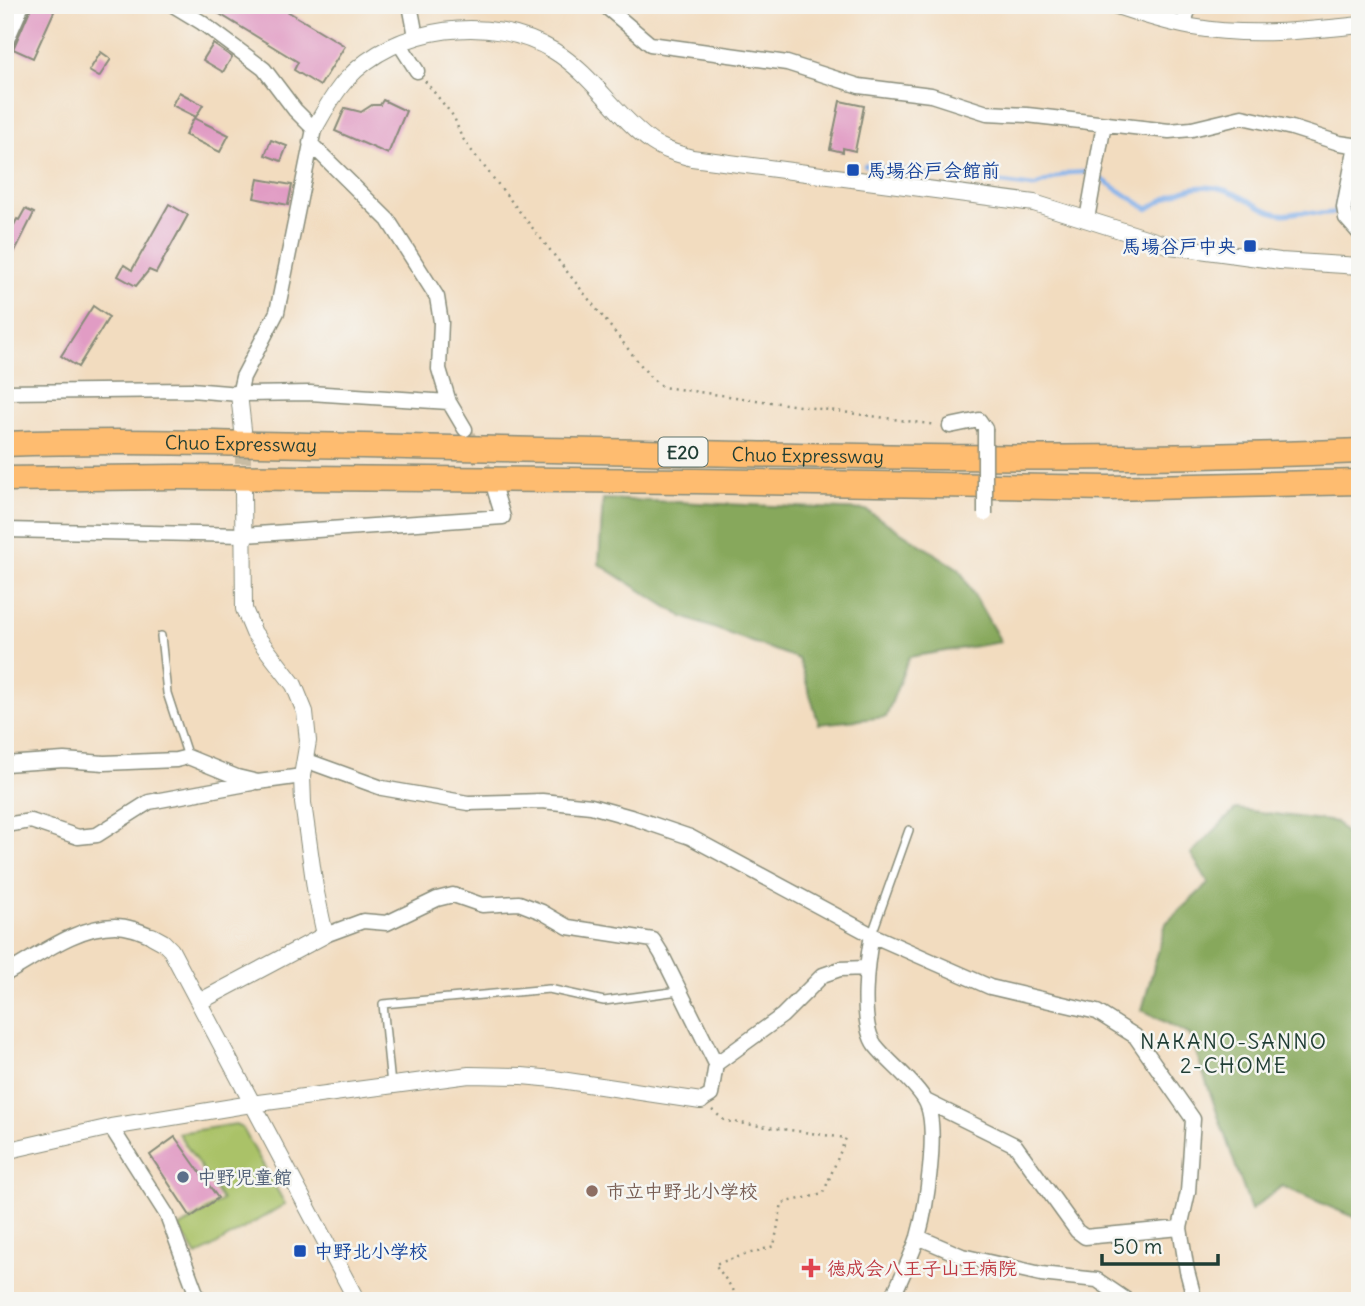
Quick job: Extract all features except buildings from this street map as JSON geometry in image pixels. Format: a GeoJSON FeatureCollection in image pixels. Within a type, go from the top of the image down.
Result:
{"type":"FeatureCollection","features":[{"type":"Feature","properties":{"kind":"highway","name":"Chuo Expressway"},"geometry":{"type":"LineString","coordinates":[[5,444],[178,443],[977,459],[1253,456],[1360,451]]}},
{"type":"Feature","properties":{"kind":"highway","name":"Chuo Expressway"},"geometry":{"type":"LineString","coordinates":[[5,479],[190,477],[640,480],[1108,488],[1360,482]]}},
{"type":"Feature","properties":{"kind":"street"},"geometry":{"type":"LineString","coordinates":[[5,44],[22,5]]}},
{"type":"Feature","properties":{"kind":"street"},"geometry":{"type":"LineString","coordinates":[[173,5],[201,22],[264,69],[312,136],[388,220],[437,297],[441,322],[439,369],[449,402],[465,429]]}},
{"type":"Feature","properties":{"kind":"street"},"geometry":{"type":"LineString","coordinates":[[410,5],[416,36]]}},
{"type":"Feature","properties":{"kind":"street"},"geometry":{"type":"LineString","coordinates":[[604,5],[650,44],[787,63],[859,86],[931,95],[987,113],[1168,131],[1192,129],[1242,117],[1358,146],[1344,207],[1346,218],[1360,234]]}},
{"type":"Feature","properties":{"kind":"street"},"geometry":{"type":"LineString","coordinates":[[1114,5],[1183,25],[1242,32],[1291,32],[1360,25]]}},
{"type":"Feature","properties":{"kind":"street"},"geometry":{"type":"LineString","coordinates":[[1183,25],[1190,5]]}},
{"type":"Feature","properties":{"kind":"street"},"geometry":{"type":"LineString","coordinates":[[243,430],[239,394],[243,377],[277,312],[312,136],[347,79],[373,58],[416,36],[478,29],[527,38],[573,65],[652,142],[692,158],[1034,203],[1171,246],[1302,264],[1360,266]]}},
{"type":"Feature","properties":{"kind":"street"},"geometry":{"type":"LineString","coordinates":[[399,43],[417,71]]}},
{"type":"Feature","properties":{"kind":"street"},"geometry":{"type":"LineString","coordinates":[[1087,219],[1104,124]]}},
{"type":"Feature","properties":{"kind":"street"},"geometry":{"type":"LineString","coordinates":[[5,383],[12,392],[178,390],[239,394],[310,393],[449,402]]}},
{"type":"Feature","properties":{"kind":"street"},"geometry":{"type":"LineString","coordinates":[[950,426],[979,419],[985,429],[985,514]]}},
{"type":"Feature","properties":{"kind":"street"},"geometry":{"type":"LineString","coordinates":[[243,490],[244,609],[254,633],[294,685],[301,700],[308,741],[303,768],[309,850],[326,934]]}},
{"type":"Feature","properties":{"kind":"street"},"geometry":{"type":"LineString","coordinates":[[5,530],[244,535],[503,517],[495,491]]}},
{"type":"Feature","properties":{"kind":"street"},"geometry":{"type":"LineString","coordinates":[[5,764],[64,760],[104,763],[176,760],[188,757],[236,777],[258,782]]}},
{"type":"Feature","properties":{"kind":"street"},"geometry":{"type":"LineString","coordinates":[[5,825],[31,821],[78,837],[97,835],[149,802],[258,782],[303,768],[382,788],[468,803],[542,801],[591,806],[690,837],[872,934],[990,987],[1097,1012],[1135,1036],[1193,1119],[1188,1192],[1180,1228],[1193,1300]]}},
{"type":"Feature","properties":{"kind":"street"},"geometry":{"type":"LineString","coordinates":[[5,1151],[111,1127],[251,1104],[469,1075],[522,1076],[701,1101],[711,1095],[716,1065],[653,940],[568,927],[519,903],[482,905],[453,895],[437,899],[387,923],[363,920],[326,934],[199,1002]]}},
{"type":"Feature","properties":{"kind":"street"},"geometry":{"type":"LineString","coordinates":[[5,974],[76,934],[102,927],[128,927],[163,942],[199,1002],[358,1301]]}},
{"type":"Feature","properties":{"kind":"street"},"geometry":{"type":"LineString","coordinates":[[872,934],[866,968],[867,1023],[872,1041],[926,1101],[1015,1145],[1077,1231],[1085,1237],[1180,1228]]}},
{"type":"Feature","properties":{"kind":"street"},"geometry":{"type":"LineString","coordinates":[[716,1065],[782,1016],[823,975],[840,969],[866,968]]}},
{"type":"Feature","properties":{"kind":"street"},"geometry":{"type":"LineString","coordinates":[[891,1301],[918,1237],[932,1154],[933,1129],[926,1101]]}},
{"type":"Feature","properties":{"kind":"street"},"geometry":{"type":"LineString","coordinates":[[111,1127],[167,1214],[199,1301]]}},
{"type":"Feature","properties":{"kind":"street"},"geometry":{"type":"LineString","coordinates":[[918,1237],[962,1256],[1041,1274],[1097,1280],[1128,1301]]}},
{"type":"Feature","properties":{"kind":"street"},"geometry":{"type":"LineString","coordinates":[[1356,1301],[1360,1294]]}},
{"type":"Feature","properties":{"kind":"lane"},"geometry":{"type":"LineString","coordinates":[[161,636],[167,693],[188,757]]}},
{"type":"Feature","properties":{"kind":"lane"},"geometry":{"type":"LineString","coordinates":[[872,934],[909,830]]}},
{"type":"Feature","properties":{"kind":"lane"},"geometry":{"type":"LineString","coordinates":[[391,1086],[383,1004],[549,989],[604,1001],[681,991]]}},
{"type":"Feature","properties":{"kind":"path"},"geometry":{"type":"LineString","coordinates":[[417,71],[454,117],[461,136],[471,150],[651,377],[663,387],[950,426]]}},
{"type":"Feature","properties":{"kind":"path"},"geometry":{"type":"LineString","coordinates":[[701,1101],[725,1121],[846,1138],[822,1194],[782,1203],[774,1246],[715,1264],[741,1301]]}},
{"type":"Feature","properties":{"kind":"green space"},"geometry":{"type":"Polygon","coordinates":[[[603,499],[866,510],[959,569],[1001,642],[909,657],[886,717],[819,724],[799,659],[683,617],[599,564],[603,499]]]}},
{"type":"Feature","properties":{"kind":"green space"},"geometry":{"type":"Polygon","coordinates":[[[1236,809],[1336,822],[1360,851],[1360,1220],[1282,1186],[1251,1210],[1190,1035],[1142,1010],[1166,923],[1209,883],[1191,854],[1236,809]]]}},
{"type":"Feature","properties":{"kind":"green space"},"geometry":{"type":"Polygon","coordinates":[[[236,1124],[243,1129],[285,1204],[197,1256],[179,1228],[222,1200],[178,1133],[236,1124]]]}},
{"type":"Feature","properties":{"kind":"waterway"},"geometry":{"type":"LineString","coordinates":[[1100,178],[1148,209],[1185,190],[1208,187],[1234,193],[1278,214],[1327,213],[1336,212],[1347,153]]}},
{"type":"Feature","properties":{"kind":"waterway"},"geometry":{"type":"LineString","coordinates":[[865,165],[1033,187],[1068,173],[1089,172]]}},
{"type":"Feature","properties":{"kind":"tunnel"},"geometry":{"type":"LineString","coordinates":[[465,429],[492,484]]}},
{"type":"Feature","properties":{"kind":"tunnel"},"geometry":{"type":"LineString","coordinates":[[243,436],[243,487]]}},
{"type":"Feature","properties":{"kind":"place","name":"馬場谷戸会館前"},"geometry":{"type":"Point","coordinates":[853,170]}},
{"type":"Feature","properties":{"kind":"place","name":"馬場谷戸中央"},"geometry":{"type":"Point","coordinates":[1250,246]}},
{"type":"Feature","properties":{"kind":"place","name":"中野児童館"},"geometry":{"type":"Point","coordinates":[183,1177]}},
{"type":"Feature","properties":{"kind":"place","name":"市立中野北小学校"},"geometry":{"type":"Point","coordinates":[592,1191]}},
{"type":"Feature","properties":{"kind":"place","name":"中野北小学校"},"geometry":{"type":"Point","coordinates":[300,1251]}},
{"type":"Feature","properties":{"kind":"place","name":"徳成会八王子山王病院"},"geometry":{"type":"Point","coordinates":[811,1268]}},
{"type":"Feature","properties":{"kind":"district","name":"NAKANO-SANNO 2-CHOME"},"geometry":{"type":"Point","coordinates":[1234,1053]}}]}
